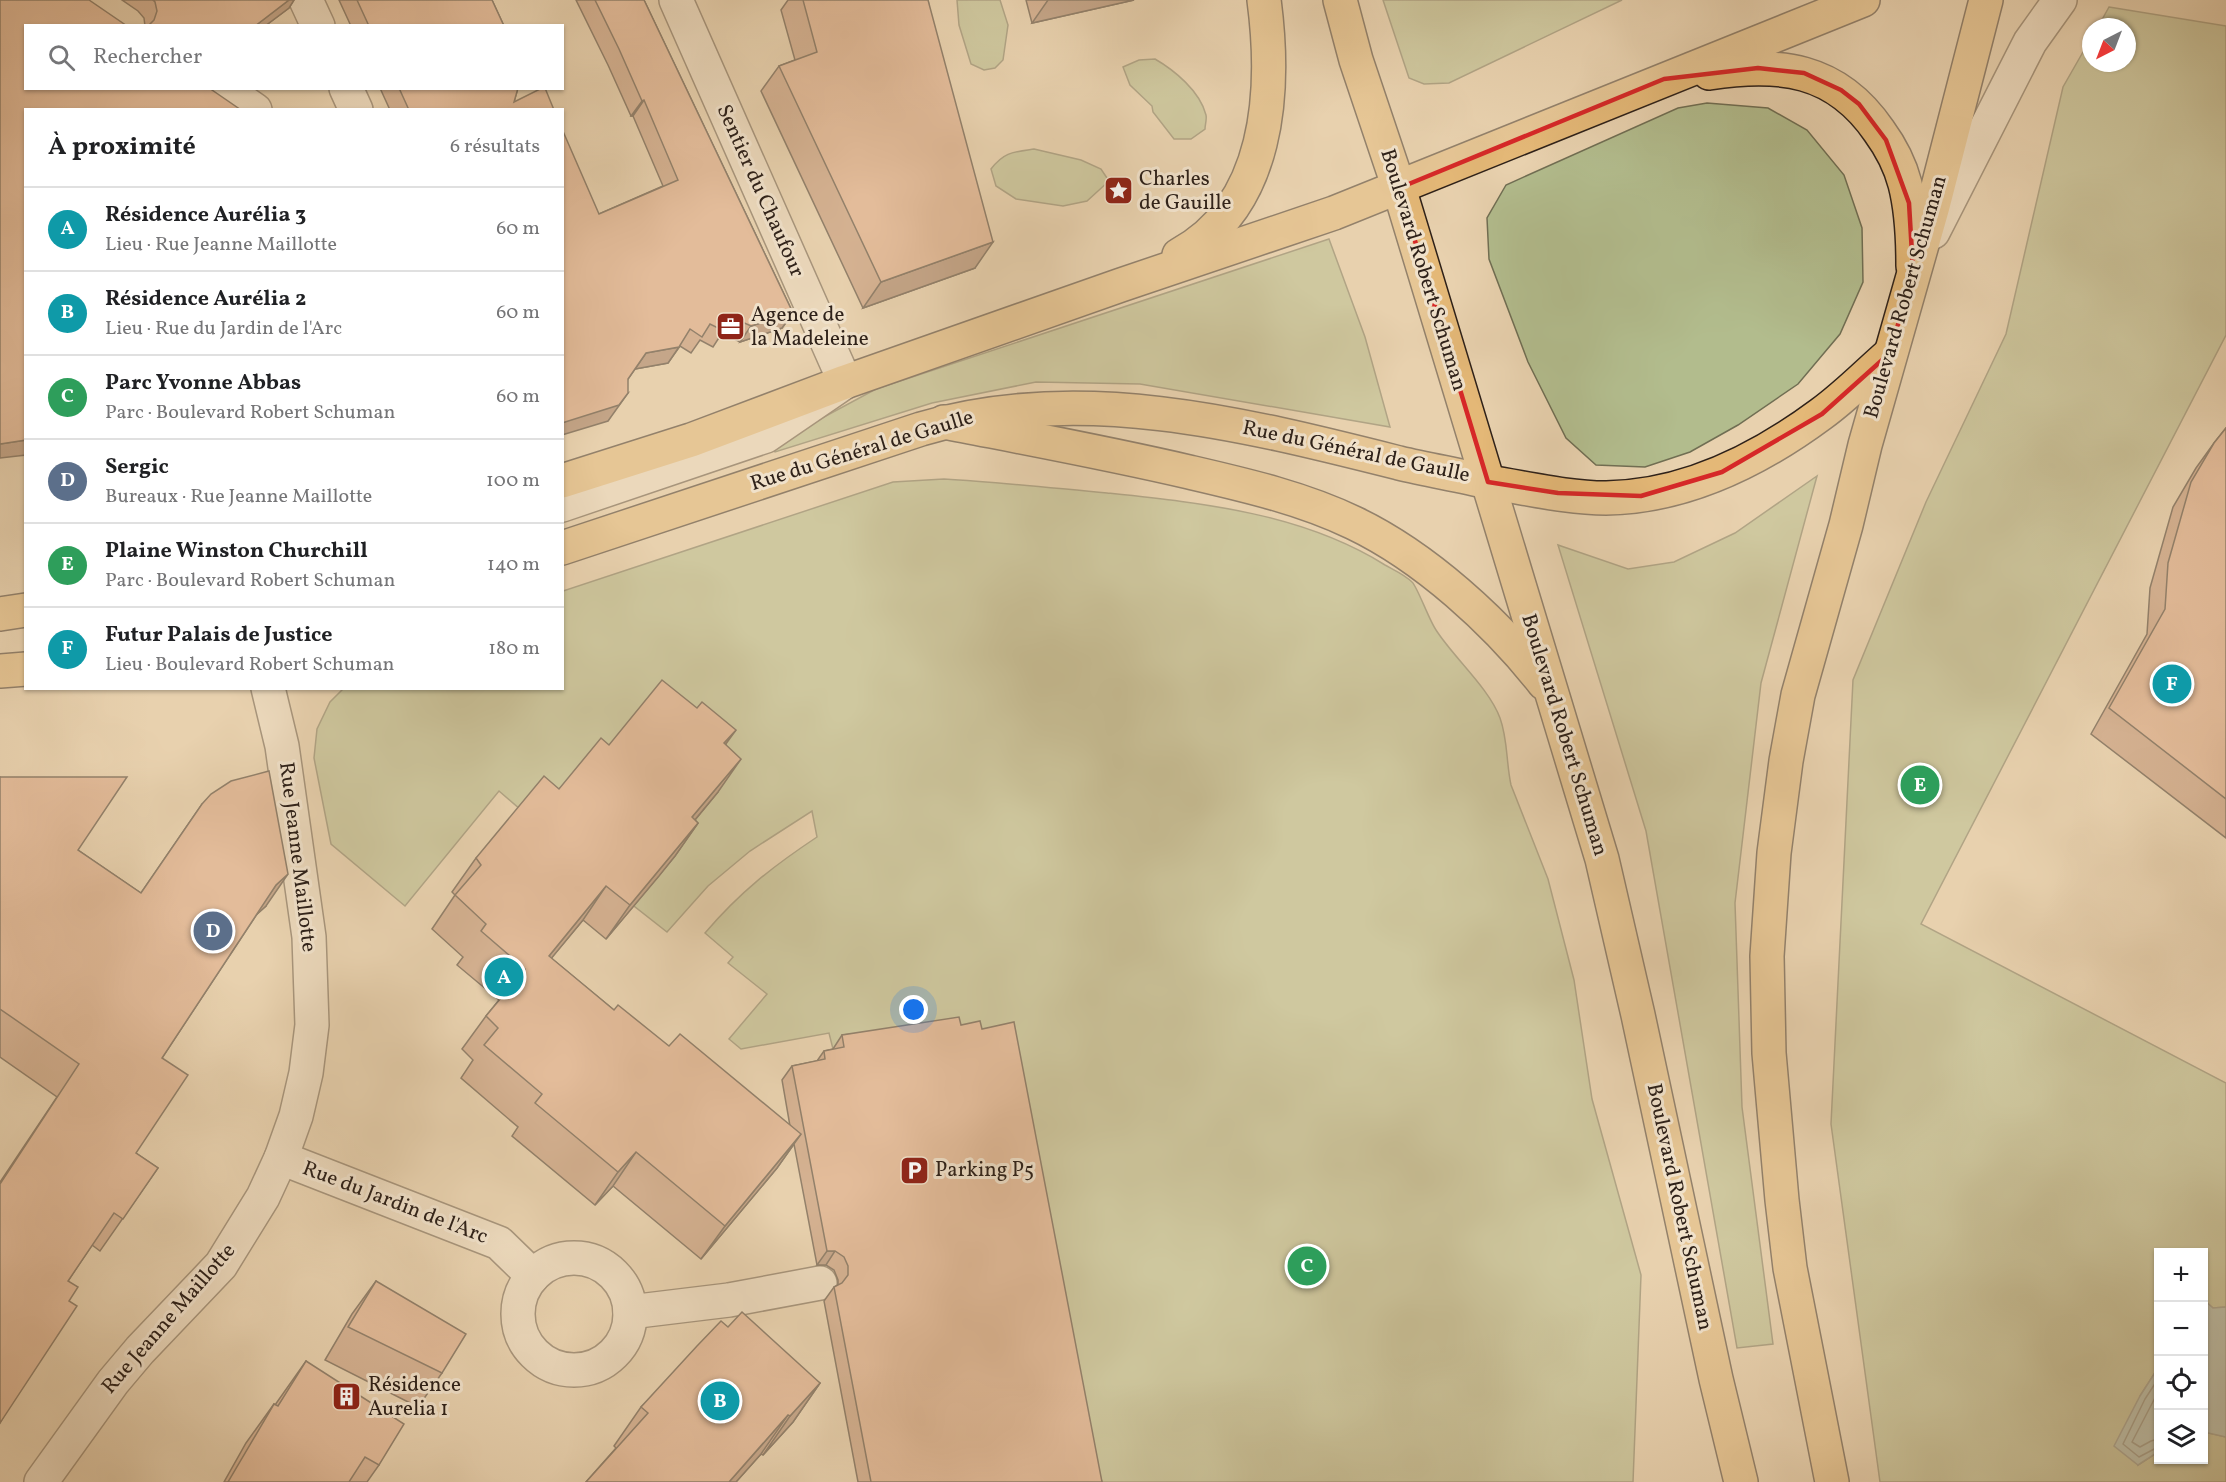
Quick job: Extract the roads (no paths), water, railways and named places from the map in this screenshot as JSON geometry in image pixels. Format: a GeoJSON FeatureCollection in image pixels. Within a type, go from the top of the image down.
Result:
{"type":"FeatureCollection","features":[{"type":"Feature","properties":{"kind":"main road"},"geometry":{"type":"LineString","coordinates":[[1122,285],[1204,239],[1220,223],[1245,185],[1257,157],[1265,118],[1269,67],[1264,0]]}},
{"type":"Feature","properties":{"kind":"main road","name":"Boulevard Robert Schuman"},"geometry":{"type":"LineString","coordinates":[[1340,0],[1356,60],[1399,188],[1602,859],[1716,1379],[1741,1482]]}},
{"type":"Feature","properties":{"kind":"main road"},"geometry":{"type":"LineString","coordinates":[[1664,79],[1863,0]]}},
{"type":"Feature","properties":{"kind":"main road","name":"Boulevard Robert Schuman"},"geometry":{"type":"LineString","coordinates":[[1833,1482],[1790,1268],[1769,1053],[1767,956],[1774,853],[1786,761],[1798,695],[1846,525],[1890,353],[1933,206],[1986,0]]}},
{"type":"Feature","properties":{"kind":"main road"},"geometry":{"type":"LineString","coordinates":[[1664,79],[1758,68],[1804,73],[1840,90],[1859,104],[1886,140],[1905,183],[1912,223],[1913,271]]}},
{"type":"Feature","properties":{"kind":"main road","name":"Rue du Général de Gaulle"},"geometry":{"type":"LineString","coordinates":[[564,480],[691,440],[844,382],[1334,213],[1664,79]]}},
{"type":"Feature","properties":{"kind":"main road","name":"Rue du Général de Gaulle"},"geometry":{"type":"LineString","coordinates":[[564,547],[944,422],[979,414],[1044,409],[1149,411],[1247,428],[1488,482],[1605,498],[1641,496],[1680,487],[1722,472],[1766,450],[1797,431],[1845,395],[1890,353]]}},
{"type":"Feature","properties":{"kind":"main road"},"geometry":{"type":"LineString","coordinates":[[944,422],[1140,460],[1240,483],[1282,495],[1355,523],[1398,549],[1446,585],[1530,665],[1553,695]]}},
{"type":"Feature","properties":{"kind":"main road"},"geometry":{"type":"LineString","coordinates":[[0,614],[24,610]]}},
{"type":"Feature","properties":{"kind":"main road"},"geometry":{"type":"LineString","coordinates":[[0,671],[24,669]]}},
{"type":"Feature","properties":{"kind":"street"},"geometry":{"type":"LineString","coordinates":[[306,0],[317,24]]}},
{"type":"Feature","properties":{"kind":"street","name":"Sentier du Chaufour"},"geometry":{"type":"LineString","coordinates":[[676,0],[844,382]]}},
{"type":"Feature","properties":{"kind":"street"},"geometry":{"type":"LineString","coordinates":[[1913,271],[2030,42],[2060,0]]}},
{"type":"Feature","properties":{"kind":"street"},"geometry":{"type":"LineString","coordinates":[[226,90],[252,108]]}},
{"type":"Feature","properties":{"kind":"street"},"geometry":{"type":"LineString","coordinates":[[347,90],[355,108]]}},
{"type":"Feature","properties":{"kind":"street","name":"Rue du Général de Gaulle"},"geometry":{"type":"LineString","coordinates":[[564,504],[766,436],[844,382]]}},
{"type":"Feature","properties":{"kind":"street","name":"Rue Jeanne Maillotte"},"geometry":{"type":"LineString","coordinates":[[41,1482],[113,1382],[140,1350],[221,1265],[263,1197],[281,1158],[296,1116],[306,1073],[312,1025],[313,1000],[309,937],[282,746],[268,690]]}},
{"type":"Feature","properties":{"kind":"street","name":"Rue du Jardin de l'Arc"},"geometry":{"type":"LineString","coordinates":[[281,1158],[499,1243],[532,1276]]}},
{"type":"Feature","properties":{"kind":"street"},"geometry":{"type":"LineString","coordinates":[[566,1258],[584,1259],[602,1265],[617,1277],[626,1293],[630,1312],[628,1330],[620,1346],[607,1360],[591,1368],[573,1371],[555,1367],[539,1358],[526,1344],[520,1327],[518,1309],[523,1291],[532,1276],[548,1265],[566,1258]]}},
{"type":"Feature","properties":{"kind":"street"},"geometry":{"type":"LineString","coordinates":[[630,1312],[729,1300],[820,1283]]}},
{"type":"Feature","properties":{"kind":"water"},"geometry":{"type":"Polygon","coordinates":[[[2208,1304],[2213,1308],[2226,1307],[2226,1437],[2208,1433],[2208,1304]]]}},
{"type":"Feature","properties":{"kind":"water"},"geometry":{"type":"Polygon","coordinates":[[[2154,1374],[2154,1455],[2138,1465],[2114,1446],[2154,1374]]]}},
{"type":"Feature","properties":{"kind":"place","name":"Charles de Gauille"},"geometry":{"type":"Point","coordinates":[1118,191]}},
{"type":"Feature","properties":{"kind":"place","name":"Agence de la Madeleine"},"geometry":{"type":"Point","coordinates":[730,327]}},
{"type":"Feature","properties":{"kind":"place","name":"Futur Palais de Justice"},"geometry":{"type":"Point","coordinates":[2172,684]}},
{"type":"Feature","properties":{"kind":"place","name":"Plaine Winston Churchill"},"geometry":{"type":"Point","coordinates":[1920,785]}},
{"type":"Feature","properties":{"kind":"place","name":"Sergic"},"geometry":{"type":"Point","coordinates":[213,931]}},
{"type":"Feature","properties":{"kind":"place","name":"Résidence Aurélia 3"},"geometry":{"type":"Point","coordinates":[504,977]}},
{"type":"Feature","properties":{"kind":"place","name":"Parking P5"},"geometry":{"type":"Point","coordinates":[914,1170]}},
{"type":"Feature","properties":{"kind":"place","name":"Parc Yvonne Abbas"},"geometry":{"type":"Point","coordinates":[1307,1266]}},
{"type":"Feature","properties":{"kind":"place","name":"Résidence Aurelia 1"},"geometry":{"type":"Point","coordinates":[347,1397]}},
{"type":"Feature","properties":{"kind":"place","name":"Résidence Aurélia 2"},"geometry":{"type":"Point","coordinates":[720,1401]}}]}
